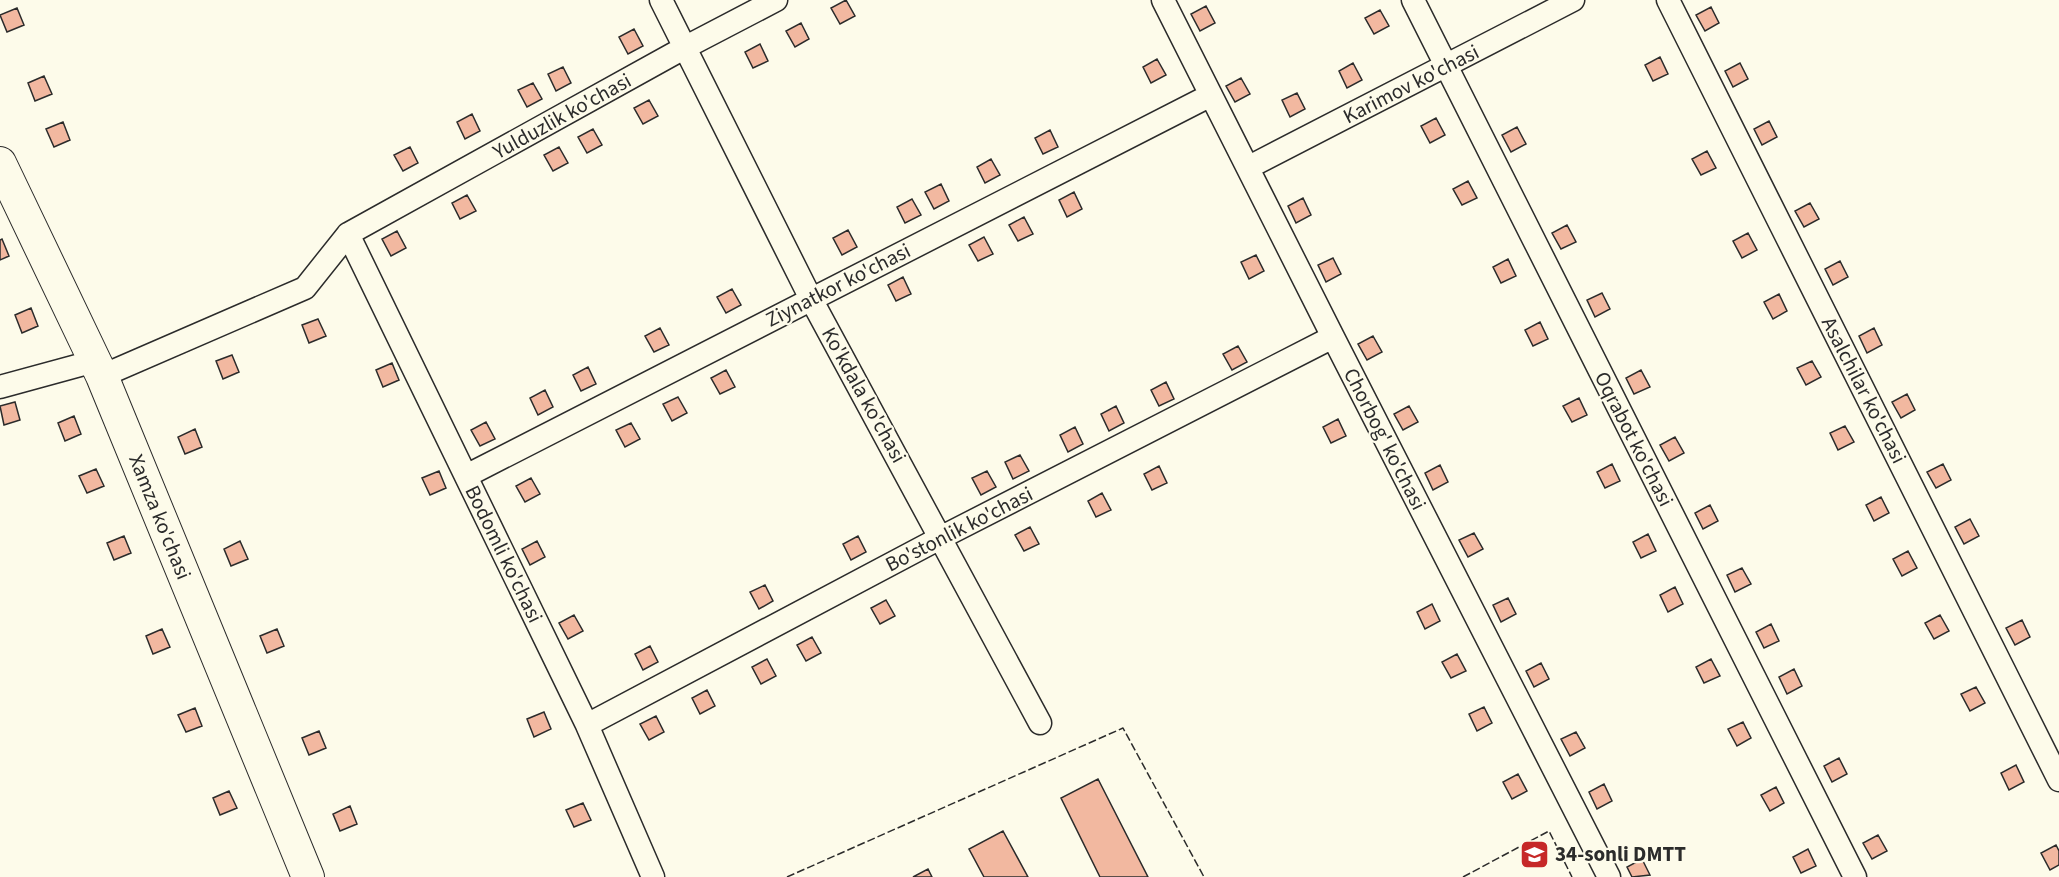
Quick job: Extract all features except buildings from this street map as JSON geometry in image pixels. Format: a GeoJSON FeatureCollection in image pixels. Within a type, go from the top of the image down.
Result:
{"type":"FeatureCollection","features":[{"type":"Feature","properties":{"kind":"main road","name":"Xamza ko'chasi"},"geometry":{"type":"LineString","coordinates":[[0,162],[99,368],[308,877]]}},
{"type":"Feature","properties":{"kind":"street","name":"Ko'kdala ko'chasi"},"geometry":{"type":"LineString","coordinates":[[661,0],[811,299],[942,537],[1040,723]]}},
{"type":"Feature","properties":{"kind":"street","name":"Yulduzlik ko'chasi"},"geometry":{"type":"LineString","coordinates":[[348,234],[684,48],[776,0]]}},
{"type":"Feature","properties":{"kind":"street","name":"Chorbog' ko'chasi"},"geometry":{"type":"LineString","coordinates":[[1163,0],[1609,877]]}},
{"type":"Feature","properties":{"kind":"street","name":"Oqrabot ko'chasi"},"geometry":{"type":"LineString","coordinates":[[1413,0],[1855,877]]}},
{"type":"Feature","properties":{"kind":"street","name":"Karimov ko'chasi"},"geometry":{"type":"LineString","coordinates":[[1248,167],[1573,0]]}},
{"type":"Feature","properties":{"kind":"street","name":"Asalchilar ko'chasi"},"geometry":{"type":"LineString","coordinates":[[1668,0],[2059,780]]}},
{"type":"Feature","properties":{"kind":"street","name":"Ziynatkor ko'chasi"},"geometry":{"type":"LineString","coordinates":[[466,476],[1211,95]]}},
{"type":"Feature","properties":{"kind":"street"},"geometry":{"type":"LineString","coordinates":[[0,387],[99,368],[305,288],[348,234]]}},
{"type":"Feature","properties":{"kind":"street","name":"Bodomli ko'chasi"},"geometry":{"type":"LineString","coordinates":[[348,234],[588,725],[653,877]]}},
{"type":"Feature","properties":{"kind":"street","name":"Bo'stonlik ko'chasi"},"geometry":{"type":"LineString","coordinates":[[588,725],[942,537],[1333,337]]}},
{"type":"Feature","properties":{"kind":"fence"},"geometry":{"type":"LineString","coordinates":[[787,877],[1123,728],[1204,877]]}},
{"type":"Feature","properties":{"kind":"fence"},"geometry":{"type":"LineString","coordinates":[[1463,877],[1549,831],[1572,877]]}},
{"type":"Feature","properties":{"kind":"place","name":"34-sonli DMTT"},"geometry":{"type":"Point","coordinates":[1534,854]}}]}
